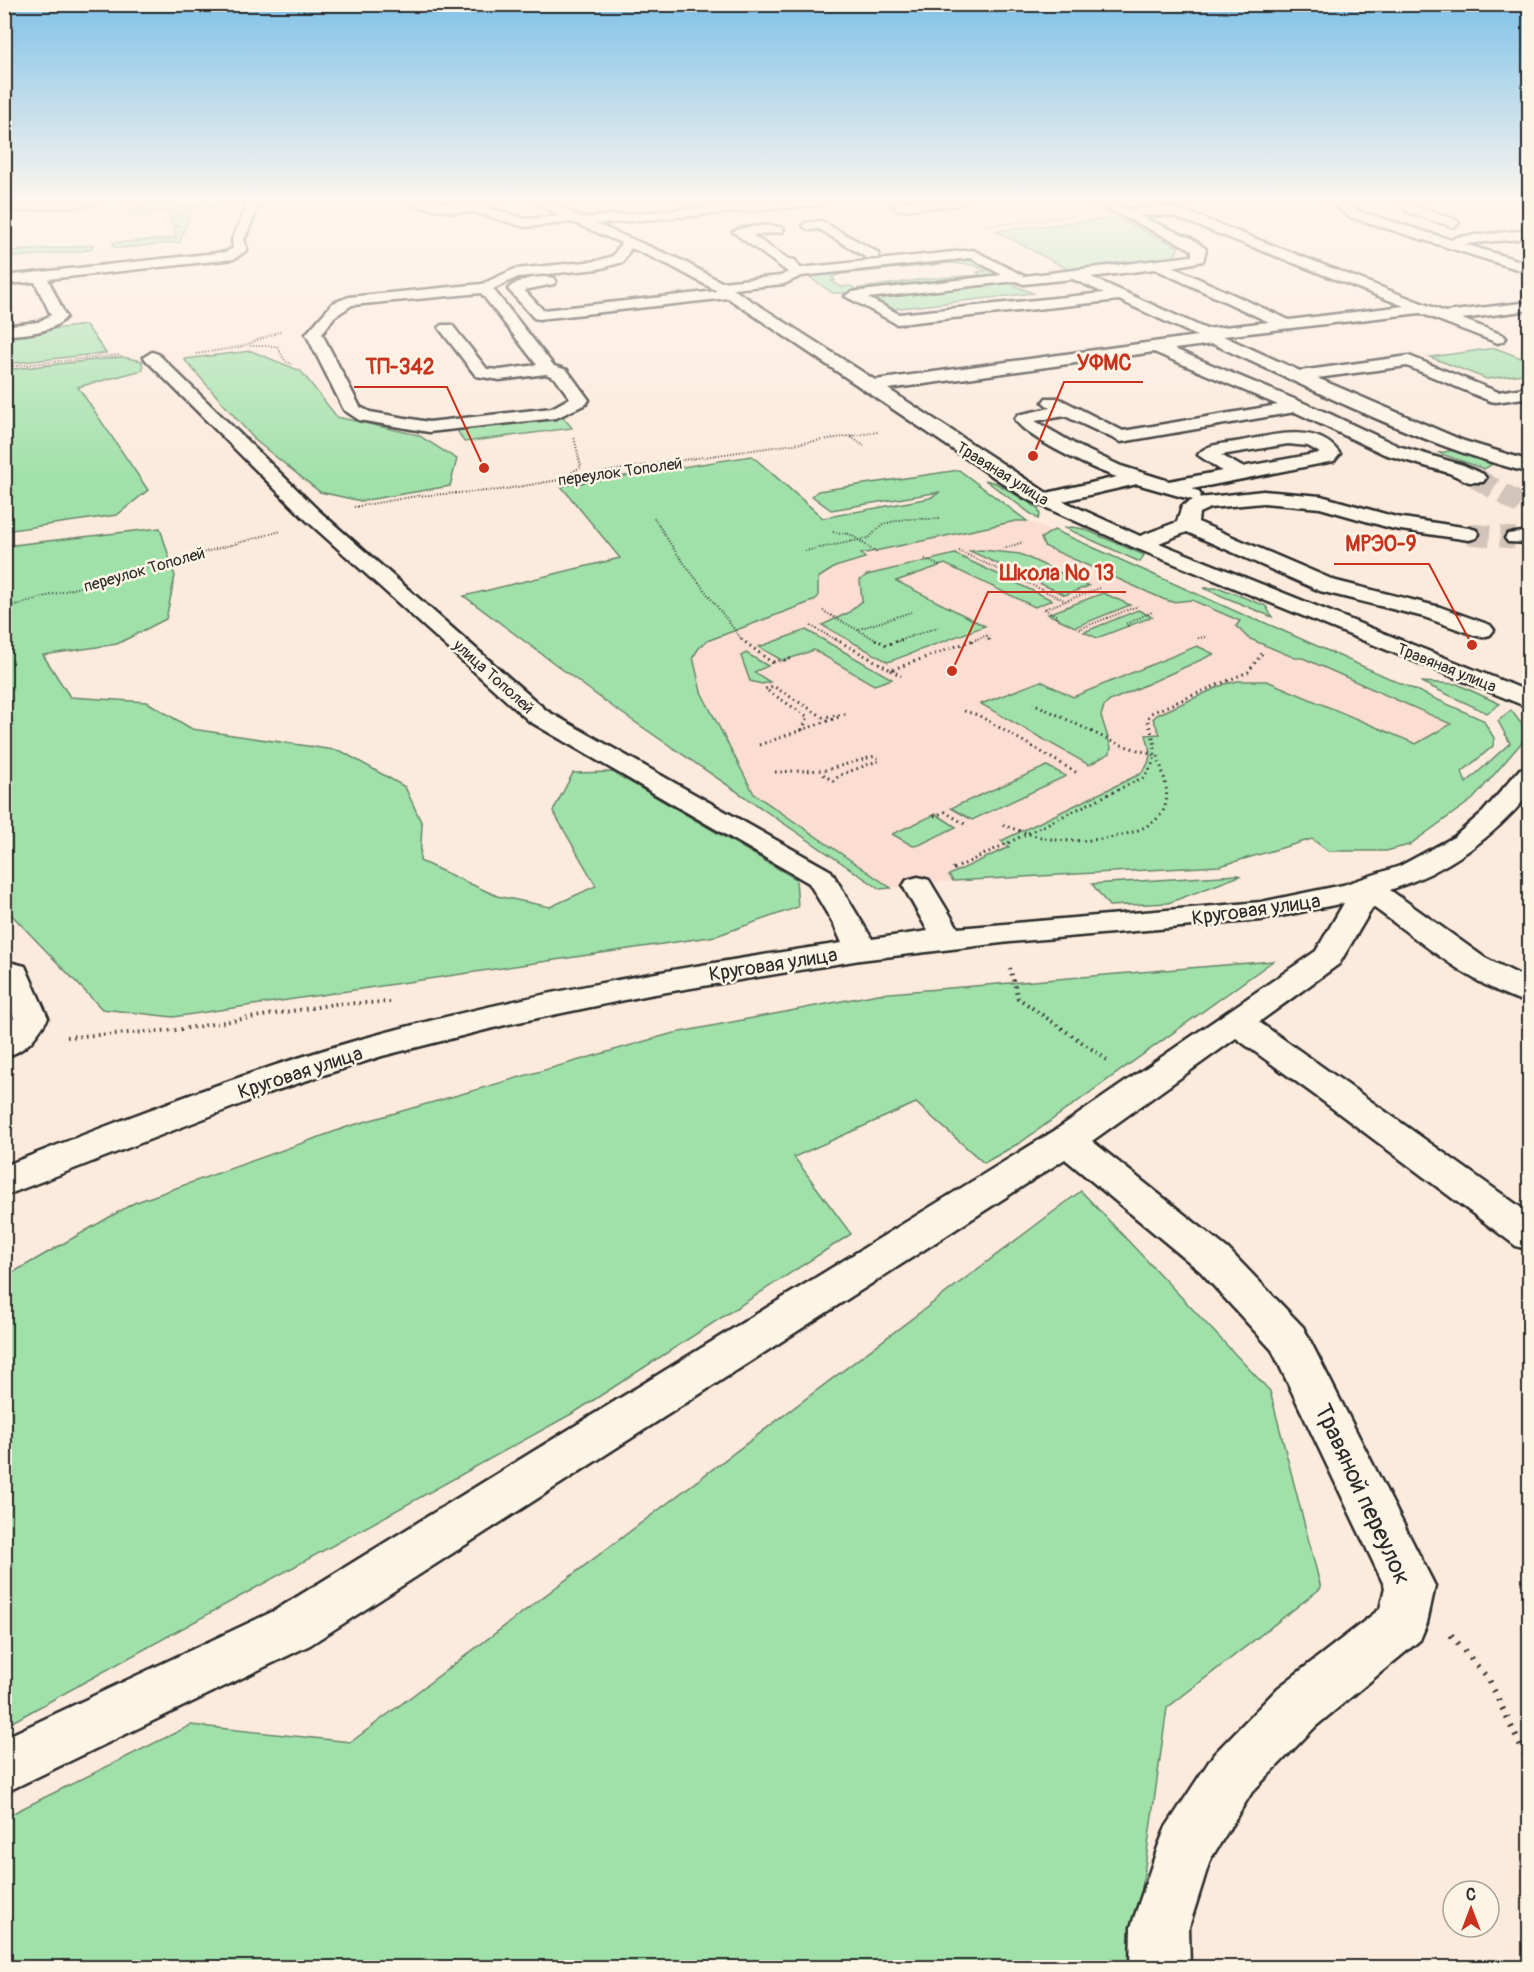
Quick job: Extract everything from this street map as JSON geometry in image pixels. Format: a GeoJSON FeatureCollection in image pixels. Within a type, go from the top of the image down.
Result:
{"type":"FeatureCollection","features":[{"type":"Feature","properties":{"kind":"street"},"geometry":{"type":"LineString","coordinates":[[4,331],[42,326],[58,317],[47,293]]}},
{"type":"Feature","properties":{"kind":"street"},"geometry":{"type":"LineString","coordinates":[[436,293],[349,302],[338,306],[329,314],[314,334],[353,410],[365,416],[429,427],[556,412],[580,400],[561,374],[548,369],[500,375],[482,373],[447,328]]}},
{"type":"Feature","properties":{"kind":"street"},"geometry":{"type":"LineString","coordinates":[[489,293],[548,369]]}},
{"type":"Feature","properties":{"kind":"street"},"geometry":{"type":"LineString","coordinates":[[519,293],[539,315],[702,293]]}},
{"type":"Feature","properties":{"kind":"street","name":"Травяная улица"},"geometry":{"type":"LineString","coordinates":[[730,293],[1044,500],[1075,516],[1530,701]]}},
{"type":"Feature","properties":{"kind":"street"},"geometry":{"type":"LineString","coordinates":[[881,293],[852,296],[897,319],[1120,296]]}},
{"type":"Feature","properties":{"kind":"street"},"geometry":{"type":"LineString","coordinates":[[1114,293],[1445,440],[1497,459],[1530,467]]}},
{"type":"Feature","properties":{"kind":"street"},"geometry":{"type":"LineString","coordinates":[[1218,293],[1286,324]]}},
{"type":"Feature","properties":{"kind":"street"},"geometry":{"type":"LineString","coordinates":[[1383,293],[1498,338]]}},
{"type":"Feature","properties":{"kind":"street"},"geometry":{"type":"LineString","coordinates":[[1445,316],[1530,306]]}},
{"type":"Feature","properties":{"kind":"street"},"geometry":{"type":"LineString","coordinates":[[870,386],[1156,347],[1286,324],[1421,308]]}},
{"type":"Feature","properties":{"kind":"street"},"geometry":{"type":"LineString","coordinates":[[1156,347],[1324,418],[1391,450],[1456,469],[1476,478]]}},
{"type":"Feature","properties":{"kind":"street","name":"улица Тополей"},"geometry":{"type":"LineString","coordinates":[[152,357],[316,518],[538,716],[820,878],[850,925],[861,949]]}},
{"type":"Feature","properties":{"kind":"street"},"geometry":{"type":"LineString","coordinates":[[1298,376],[1409,361],[1496,397],[1530,392]]}},
{"type":"Feature","properties":{"kind":"street"},"geometry":{"type":"LineString","coordinates":[[911,380],[931,392]]}},
{"type":"Feature","properties":{"kind":"street"},"geometry":{"type":"LineString","coordinates":[[1206,502],[1114,470],[1071,450],[1026,423],[1024,419],[1060,406],[1121,436],[1295,407]]}},
{"type":"Feature","properties":{"kind":"street"},"geometry":{"type":"LineString","coordinates":[[908,427],[927,424]]}},
{"type":"Feature","properties":{"kind":"street"},"geometry":{"type":"LineString","coordinates":[[1170,488],[1327,458],[1331,454],[1328,450],[1308,441],[1286,438],[1207,455],[1240,474]]}},
{"type":"Feature","properties":{"kind":"street"},"geometry":{"type":"LineString","coordinates":[[1497,459],[1530,454]]}},
{"type":"Feature","properties":{"kind":"street"},"geometry":{"type":"LineString","coordinates":[[1044,500],[1138,478]]}},
{"type":"Feature","properties":{"kind":"street"},"geometry":{"type":"LineString","coordinates":[[1187,525],[1189,510],[1206,502],[1263,497],[1321,502],[1394,523],[1469,534]]}},
{"type":"Feature","properties":{"kind":"street"},"geometry":{"type":"LineString","coordinates":[[1050,524],[1075,516]]}},
{"type":"Feature","properties":{"kind":"street"},"geometry":{"type":"LineString","coordinates":[[1140,543],[1187,525],[1328,586],[1432,612],[1482,630]]}},
{"type":"Feature","properties":{"kind":"street","name":"Круговая улица"},"geometry":{"type":"LineString","coordinates":[[4,1182],[140,1126],[302,1068],[465,1023],[630,987],[861,949],[1261,911],[1315,902],[1368,889],[1412,872],[1449,854],[1488,823],[1530,775]]}},
{"type":"Feature","properties":{"kind":"street"},"geometry":{"type":"LineString","coordinates":[[918,886],[948,939]]}},
{"type":"Feature","properties":{"kind":"street"},"geometry":{"type":"LineString","coordinates":[[4,1766],[292,1628],[1066,1140],[1328,957],[1368,889],[1474,965],[1530,993]]}},
{"type":"Feature","properties":{"kind":"street"},"geometry":{"type":"LineString","coordinates":[[11,1041],[31,1018],[13,973]]}},
{"type":"Feature","properties":{"kind":"street"},"geometry":{"type":"LineString","coordinates":[[1236,1022],[1329,1087],[1530,1235]]}},
{"type":"Feature","properties":{"kind":"street","name":"Травяной переулок"},"geometry":{"type":"LineString","coordinates":[[1066,1140],[1214,1260],[1288,1339],[1410,1586],[1402,1623],[1297,1707],[1233,1773],[1186,1847],[1160,1927],[1160,1968]]}},
{"type":"Feature","properties":{"kind":"path"},"geometry":{"type":"LineString","coordinates":[[556,412],[578,442],[577,456],[581,467],[570,473],[570,477]]}},
{"type":"Feature","properties":{"kind":"path","name":"переулок Тополей"},"geometry":{"type":"LineString","coordinates":[[4,608],[316,518],[417,496],[500,490],[570,477],[908,427]]}},
{"type":"Feature","properties":{"kind":"path"},"geometry":{"type":"LineString","coordinates":[[851,436],[864,446]]}},
{"type":"Feature","properties":{"kind":"path"},"geometry":{"type":"LineString","coordinates":[[654,518],[675,551],[742,640],[773,663],[794,658]]}},
{"type":"Feature","properties":{"kind":"path"},"geometry":{"type":"LineString","coordinates":[[805,551],[869,538],[883,524],[905,519],[940,519]]}},
{"type":"Feature","properties":{"kind":"path"},"geometry":{"type":"LineString","coordinates":[[833,532],[850,534],[877,553]]}},
{"type":"Feature","properties":{"kind":"path"},"geometry":{"type":"LineString","coordinates":[[1003,549],[1023,542]]}},
{"type":"Feature","properties":{"kind":"path"},"geometry":{"type":"LineString","coordinates":[[959,551],[1066,601]]}},
{"type":"Feature","properties":{"kind":"path"},"geometry":{"type":"LineString","coordinates":[[925,559],[940,566]]}},
{"type":"Feature","properties":{"kind":"path"},"geometry":{"type":"LineString","coordinates":[[1056,618],[1056,615],[1044,609],[1100,588]]}},
{"type":"Feature","properties":{"kind":"path"},"geometry":{"type":"LineString","coordinates":[[1079,629],[1138,606]]}},
{"type":"Feature","properties":{"kind":"path"},"geometry":{"type":"LineString","coordinates":[[823,611],[886,645],[938,627]]}},
{"type":"Feature","properties":{"kind":"path"},"geometry":{"type":"LineString","coordinates":[[858,629],[911,612]]}},
{"type":"Feature","properties":{"kind":"path"},"geometry":{"type":"LineString","coordinates":[[1128,626],[1126,624],[1152,612]]}},
{"type":"Feature","properties":{"kind":"path"},"geometry":{"type":"LineString","coordinates":[[811,626],[901,676]]}},
{"type":"Feature","properties":{"kind":"path"},"geometry":{"type":"LineString","coordinates":[[891,670],[988,635],[990,643]]}},
{"type":"Feature","properties":{"kind":"path"},"geometry":{"type":"LineString","coordinates":[[1198,638],[1207,637]]}},
{"type":"Feature","properties":{"kind":"path"},"geometry":{"type":"LineString","coordinates":[[1003,825],[1057,840],[1087,841],[1115,837],[1148,825],[1164,812],[1167,799],[1147,719],[1151,713],[1248,672],[1264,651]]}},
{"type":"Feature","properties":{"kind":"path"},"geometry":{"type":"LineString","coordinates":[[759,745],[802,730],[846,714],[823,717],[773,686],[765,689],[808,717],[802,730]]}},
{"type":"Feature","properties":{"kind":"path"},"geometry":{"type":"LineString","coordinates":[[1033,703],[1115,743],[1158,756]]}},
{"type":"Feature","properties":{"kind":"path"},"geometry":{"type":"LineString","coordinates":[[964,711],[978,715],[1079,774]]}},
{"type":"Feature","properties":{"kind":"path"},"geometry":{"type":"LineString","coordinates":[[775,772],[822,772],[842,769],[875,756],[880,760],[840,775],[834,781],[822,772]]}},
{"type":"Feature","properties":{"kind":"path"},"geometry":{"type":"LineString","coordinates":[[953,869],[1144,777],[1154,768],[1158,756]]}},
{"type":"Feature","properties":{"kind":"path"},"geometry":{"type":"LineString","coordinates":[[934,816],[945,812],[968,826]]}},
{"type":"Feature","properties":{"kind":"path"},"geometry":{"type":"LineString","coordinates":[[1002,934],[1018,998],[1145,1085]]}},
{"type":"Feature","properties":{"kind":"path"},"geometry":{"type":"LineString","coordinates":[[11,1041],[200,1028],[336,1005],[392,1003]]}},
{"type":"Feature","properties":{"kind":"path"},"geometry":{"type":"LineString","coordinates":[[1410,1586],[1489,1680],[1530,1767]]}},
{"type":"Feature","properties":{"kind":"shaded area"},"geometry":{"type":"Polygon","coordinates":[[[752,456],[824,518],[930,498],[941,492],[977,484],[1027,521],[1200,597],[1474,730],[1220,866],[972,879],[880,889],[610,705],[464,596],[620,558],[561,486],[752,456]]]}},
{"type":"Feature","properties":{"kind":"green space"},"geometry":{"type":"Polygon","coordinates":[[[918,293],[1033,293],[892,309],[873,298],[918,293]]]}},
{"type":"Feature","properties":{"kind":"green space"},"geometry":{"type":"Polygon","coordinates":[[[86,325],[106,353],[5,364],[4,335],[86,325]]]}},
{"type":"Feature","properties":{"kind":"green space"},"geometry":{"type":"Polygon","coordinates":[[[1495,348],[1529,361],[1529,373],[1487,379],[1430,357],[1495,348]]]}},
{"type":"Feature","properties":{"kind":"green space"},"geometry":{"type":"Polygon","coordinates":[[[251,351],[301,371],[337,417],[418,435],[457,459],[450,486],[361,501],[320,492],[256,441],[184,359],[251,351]]]}},
{"type":"Feature","properties":{"kind":"green space"},"geometry":{"type":"Polygon","coordinates":[[[122,357],[142,361],[143,370],[78,387],[148,490],[117,515],[5,531],[5,370],[122,357]]]}},
{"type":"Feature","properties":{"kind":"green space"},"geometry":{"type":"Polygon","coordinates":[[[563,417],[572,428],[464,442],[457,430],[563,417]]]}},
{"type":"Feature","properties":{"kind":"green space"},"geometry":{"type":"Polygon","coordinates":[[[1454,450],[1493,464],[1484,469],[1439,453],[1454,450]]]}},
{"type":"Feature","properties":{"kind":"green space"},"geometry":{"type":"Polygon","coordinates":[[[752,456],[823,518],[930,498],[940,492],[831,510],[812,496],[818,491],[959,470],[1027,521],[1016,521],[861,554],[865,558],[835,567],[818,578],[818,597],[813,601],[707,641],[693,657],[701,692],[754,794],[891,888],[880,889],[610,705],[464,596],[620,558],[561,486],[752,456]]]}},
{"type":"Feature","properties":{"kind":"green space"},"geometry":{"type":"Polygon","coordinates":[[[985,480],[996,483],[1038,508],[1040,515],[1038,519],[985,480]]]}},
{"type":"Feature","properties":{"kind":"green space"},"geometry":{"type":"Polygon","coordinates":[[[160,528],[175,576],[166,619],[117,644],[43,655],[70,697],[147,702],[192,729],[341,751],[405,787],[422,824],[420,861],[497,896],[550,907],[596,886],[553,811],[573,773],[613,772],[796,879],[798,907],[716,936],[173,1017],[102,1009],[5,908],[5,546],[160,528]]]}},
{"type":"Feature","properties":{"kind":"green space"},"geometry":{"type":"Polygon","coordinates":[[[1065,528],[1084,529],[1144,555],[1140,562],[1065,528]]]}},
{"type":"Feature","properties":{"kind":"green space"},"geometry":{"type":"Polygon","coordinates":[[[1054,530],[1483,720],[1494,738],[1493,746],[1462,772],[1466,783],[1510,743],[1498,721],[1511,710],[1529,734],[1473,799],[1409,845],[1386,851],[1328,851],[1312,839],[1220,866],[953,881],[949,875],[1009,847],[1001,841],[1140,774],[1150,756],[1146,735],[1160,734],[1153,719],[1157,715],[1225,684],[1238,681],[1267,681],[1416,744],[1451,724],[1303,658],[1295,658],[1248,638],[1236,626],[1240,621],[1192,600],[1172,602],[1163,599],[1044,546],[1041,538],[1054,530]]]}},
{"type":"Feature","properties":{"kind":"green space"},"geometry":{"type":"Polygon","coordinates":[[[970,551],[1020,554],[1089,586],[1065,595],[970,551]]]}},
{"type":"Feature","properties":{"kind":"green space"},"geometry":{"type":"Polygon","coordinates":[[[955,554],[1052,600],[1035,607],[945,564],[896,581],[985,626],[888,662],[822,625],[848,613],[862,601],[860,580],[867,575],[955,554]]]}},
{"type":"Feature","properties":{"kind":"green space"},"geometry":{"type":"Polygon","coordinates":[[[1203,588],[1220,588],[1266,606],[1272,617],[1203,588]]]}},
{"type":"Feature","properties":{"kind":"green space"},"geometry":{"type":"Polygon","coordinates":[[[1103,593],[1130,605],[1075,627],[1048,614],[1103,593]]]}},
{"type":"Feature","properties":{"kind":"green space"},"geometry":{"type":"Polygon","coordinates":[[[1138,610],[1152,617],[1097,638],[1084,632],[1138,610]]]}},
{"type":"Feature","properties":{"kind":"green space"},"geometry":{"type":"Polygon","coordinates":[[[806,630],[892,679],[874,685],[814,650],[783,661],[759,647],[806,630]]]}},
{"type":"Feature","properties":{"kind":"green space"},"geometry":{"type":"Polygon","coordinates":[[[1197,646],[1214,654],[1110,701],[1104,706],[1101,716],[1111,747],[1110,753],[1089,765],[981,704],[1041,681],[1073,697],[1197,646]]]}},
{"type":"Feature","properties":{"kind":"green space"},"geometry":{"type":"Polygon","coordinates":[[[746,653],[768,666],[754,672],[770,682],[762,684],[750,681],[741,656],[746,653]]]}},
{"type":"Feature","properties":{"kind":"green space"},"geometry":{"type":"Polygon","coordinates":[[[1421,682],[1457,684],[1500,704],[1487,713],[1421,682]]]}},
{"type":"Feature","properties":{"kind":"green space"},"geometry":{"type":"Polygon","coordinates":[[[1047,766],[1066,776],[972,820],[951,808],[1047,766]]]}},
{"type":"Feature","properties":{"kind":"green space"},"geometry":{"type":"Polygon","coordinates":[[[936,814],[956,827],[913,846],[892,834],[936,814]]]}},
{"type":"Feature","properties":{"kind":"green space"},"geometry":{"type":"Polygon","coordinates":[[[1240,876],[1168,903],[1109,906],[1092,884],[1240,876]]]}},
{"type":"Feature","properties":{"kind":"green space"},"geometry":{"type":"Polygon","coordinates":[[[1273,961],[1021,1142],[984,1163],[916,1103],[794,1157],[851,1234],[575,1412],[5,1726],[5,1277],[134,1203],[350,1126],[670,1034],[878,994],[1273,961]]]}},
{"type":"Feature","properties":{"kind":"green space"},"geometry":{"type":"Polygon","coordinates":[[[1081,1191],[1270,1391],[1321,1588],[1167,1708],[1131,1967],[5,1968],[5,1817],[191,1725],[351,1742],[1081,1191]]]}},
{"type":"Feature","properties":{"kind":"tunnel"},"geometry":{"type":"LineString","coordinates":[[1476,478],[1530,510]]}},
{"type":"Feature","properties":{"kind":"tunnel"},"geometry":{"type":"LineString","coordinates":[[1469,534],[1515,538]]}},
{"type":"Feature","properties":{"kind":"place","name":"УФМС"},"geometry":{"type":"Point","coordinates":[1033,456]}},
{"type":"Feature","properties":{"kind":"place","name":"ТП-342"},"geometry":{"type":"Point","coordinates":[484,468]}},
{"type":"Feature","properties":{"kind":"place","name":"МРЭО-9"},"geometry":{"type":"Point","coordinates":[1472,645]}},
{"type":"Feature","properties":{"kind":"place","name":"Школа № 13"},"geometry":{"type":"Point","coordinates":[952,671]}}]}
